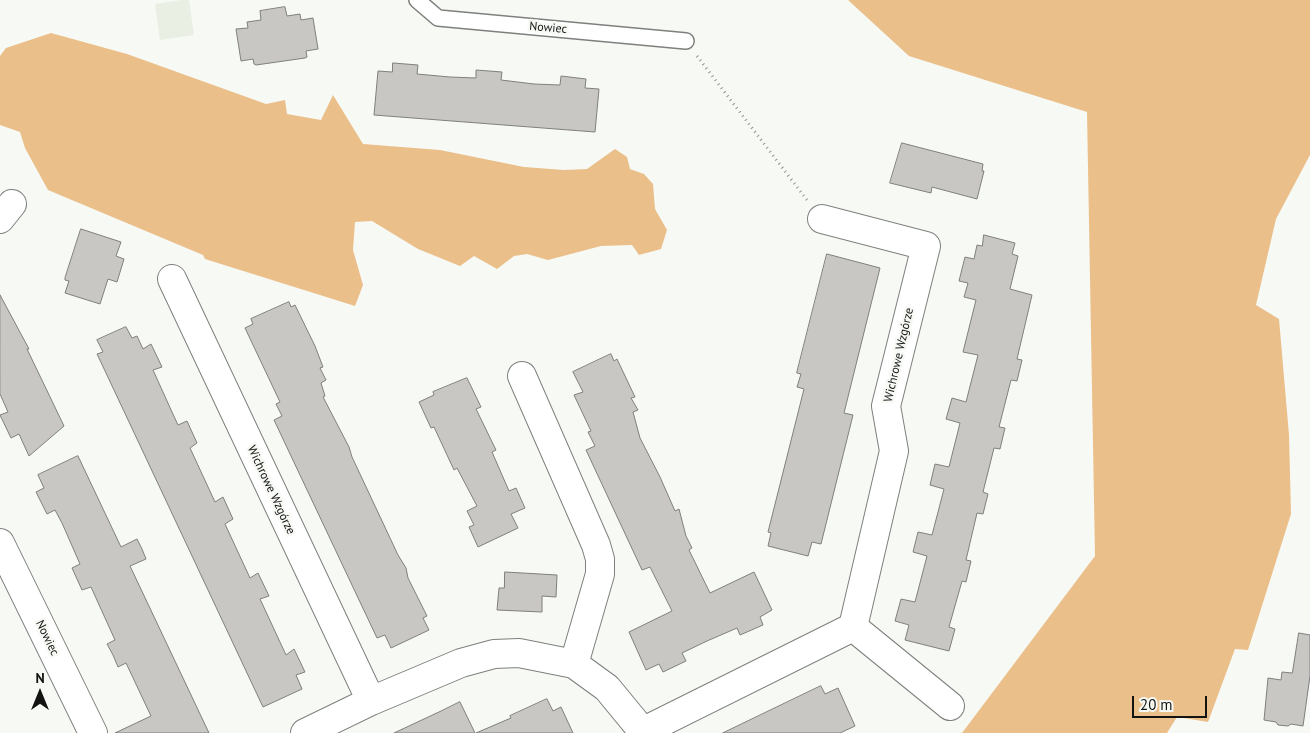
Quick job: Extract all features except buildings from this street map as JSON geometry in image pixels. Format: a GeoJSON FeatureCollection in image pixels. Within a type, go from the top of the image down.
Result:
{"type":"FeatureCollection","features":[{"type":"Feature","properties":{"kind":"street","name":"Wichrowe Wzgórze"},"geometry":{"type":"LineString","coordinates":[[816,211],[926,246],[886,406],[894,451],[853,627]]}},
{"type":"Feature","properties":{"kind":"street","name":"Wichrowe Wzgórze"},"geometry":{"type":"LineString","coordinates":[[172,279],[370,701]]}},
{"type":"Feature","properties":{"kind":"street"},"geometry":{"type":"LineString","coordinates":[[522,376],[596,545],[600,559],[600,574],[574,664]]}},
{"type":"Feature","properties":{"kind":"street","name":"Nowiec"},"geometry":{"type":"LineString","coordinates":[[0,543],[93,733]]}},
{"type":"Feature","properties":{"kind":"street"},"geometry":{"type":"LineString","coordinates":[[305,733],[370,701],[461,663],[494,654],[519,653],[574,664],[607,688],[644,732],[853,627],[950,706]]}},
{"type":"Feature","properties":{"kind":"lane","name":"Nowiec"},"geometry":{"type":"LineString","coordinates":[[417,0],[438,18],[686,41]]}},
{"type":"Feature","properties":{"kind":"path"},"geometry":{"type":"LineString","coordinates":[[701,61],[816,211]]}},
{"type":"Feature","properties":{"kind":"shaded area"},"geometry":{"type":"Polygon","coordinates":[[[189,0],[194,35],[160,40],[155,4],[189,0]]]}},
{"type":"Feature","properties":{"kind":"shaded area"},"geometry":{"type":"Polygon","coordinates":[[[848,0],[1310,0],[1310,155],[1276,219],[1256,305],[1279,319],[1289,435],[1291,514],[1248,650],[1235,649],[1208,722],[1177,717],[1167,733],[962,733],[1095,556],[1087,112],[909,56],[848,0]]]}},
{"type":"Feature","properties":{"kind":"shaded area"},"geometry":{"type":"Polygon","coordinates":[[[51,33],[127,54],[266,104],[285,100],[287,114],[321,120],[333,95],[363,144],[440,150],[524,167],[564,170],[587,169],[615,149],[627,157],[630,169],[644,174],[653,184],[655,209],[667,230],[661,249],[639,255],[632,245],[601,246],[548,260],[527,254],[514,256],[497,269],[474,256],[460,266],[418,249],[372,221],[355,222],[353,250],[363,285],[355,306],[205,259],[203,255],[48,190],[25,148],[20,132],[0,125],[0,56],[6,48],[51,33]]]}}]}
